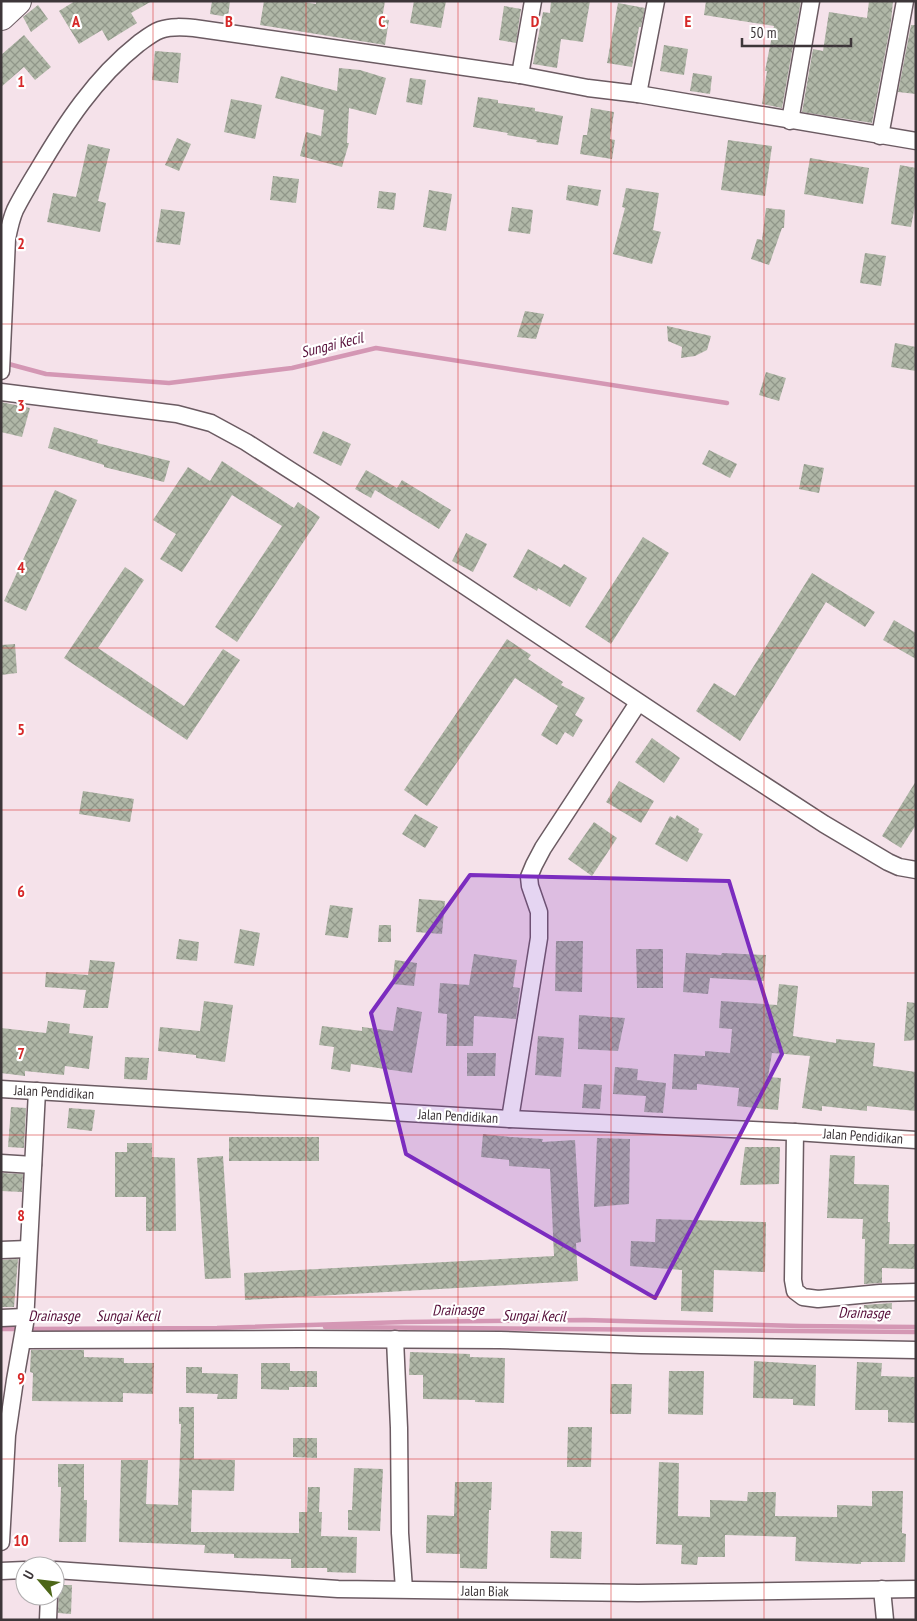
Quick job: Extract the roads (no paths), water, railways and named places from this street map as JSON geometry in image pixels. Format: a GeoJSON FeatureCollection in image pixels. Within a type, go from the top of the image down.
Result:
{"type":"FeatureCollection","features":[{"type":"Feature","properties":{"kind":"highway"},"geometry":{"type":"LineString","coordinates":[[1,16],[16,1]]}},
{"type":"Feature","properties":{"kind":"street"},"geometry":{"type":"LineString","coordinates":[[520,75],[533,1]]}},
{"type":"Feature","properties":{"kind":"street"},"geometry":{"type":"LineString","coordinates":[[638,94],[656,1]]}},
{"type":"Feature","properties":{"kind":"street"},"geometry":{"type":"LineString","coordinates":[[790,121],[812,1]]}},
{"type":"Feature","properties":{"kind":"street"},"geometry":{"type":"LineString","coordinates":[[880,136],[905,1]]}},
{"type":"Feature","properties":{"kind":"street"},"geometry":{"type":"LineString","coordinates":[[1,371],[7,239],[16,209],[56,140],[83,101],[113,67],[152,34],[169,28],[194,28],[520,75],[588,88],[638,94],[916,141]]}},
{"type":"Feature","properties":{"kind":"street"},"geometry":{"type":"LineString","coordinates":[[1,392],[178,414],[211,423],[246,442],[318,488],[638,703],[824,824],[874,855],[899,867],[916,870]]}},
{"type":"Feature","properties":{"kind":"street"},"geometry":{"type":"LineString","coordinates":[[510,1119],[539,938],[539,912],[530,886],[530,877],[543,848],[638,703]]}},
{"type":"Feature","properties":{"kind":"street","name":"Jalan Pendidikan"},"geometry":{"type":"LineString","coordinates":[[1,1090],[916,1140]]}},
{"type":"Feature","properties":{"kind":"street"},"geometry":{"type":"LineString","coordinates":[[1,1542],[7,1435],[24,1328],[38,1091]]}},
{"type":"Feature","properties":{"kind":"street"},"geometry":{"type":"LineString","coordinates":[[795,1132],[795,1291],[803,1297],[818,1299],[880,1293],[916,1292]]}},
{"type":"Feature","properties":{"kind":"street"},"geometry":{"type":"LineString","coordinates":[[1,1164],[33,1165]]}},
{"type":"Feature","properties":{"kind":"street"},"geometry":{"type":"LineString","coordinates":[[1,1250],[28,1249]]}},
{"type":"Feature","properties":{"kind":"street"},"geometry":{"type":"LineString","coordinates":[[1,1318],[24,1328],[395,1339],[916,1350]]}},
{"type":"Feature","properties":{"kind":"street"},"geometry":{"type":"LineString","coordinates":[[395,1339],[400,1428],[400,1533],[404,1589]]}},
{"type":"Feature","properties":{"kind":"street"},"geometry":{"type":"LineString","coordinates":[[1,1571],[15,1570]]}},
{"type":"Feature","properties":{"kind":"street","name":"Jalan Biak"},"geometry":{"type":"LineString","coordinates":[[65,1571],[338,1589],[638,1593],[916,1589]]}},
{"type":"Feature","properties":{"kind":"street"},"geometry":{"type":"LineString","coordinates":[[882,1589],[885,1620]]}},
{"type":"Feature","properties":{"kind":"street"},"geometry":{"type":"LineString","coordinates":[[48,1620],[49,1606]]}},
{"type":"Feature","properties":{"kind":"waterway","name":"Sungai Kecil"},"geometry":{"type":"LineString","coordinates":[[5,363],[46,374],[169,383],[292,368],[376,348],[727,403]]}},
{"type":"Feature","properties":{"kind":"waterway","name":"Drainasge"},"geometry":{"type":"LineString","coordinates":[[28,1329],[217,1328],[405,1322],[585,1320],[916,1327]]}},
{"type":"Feature","properties":{"kind":"waterway","name":"Sungai Kecil"},"geometry":{"type":"LineString","coordinates":[[325,1327],[916,1332]]}},
{"type":"Feature","properties":{"kind":"waterway","name":"Sungai Kecil"},"geometry":{"type":"LineString","coordinates":[[1,1329],[20,1329]]}}]}
